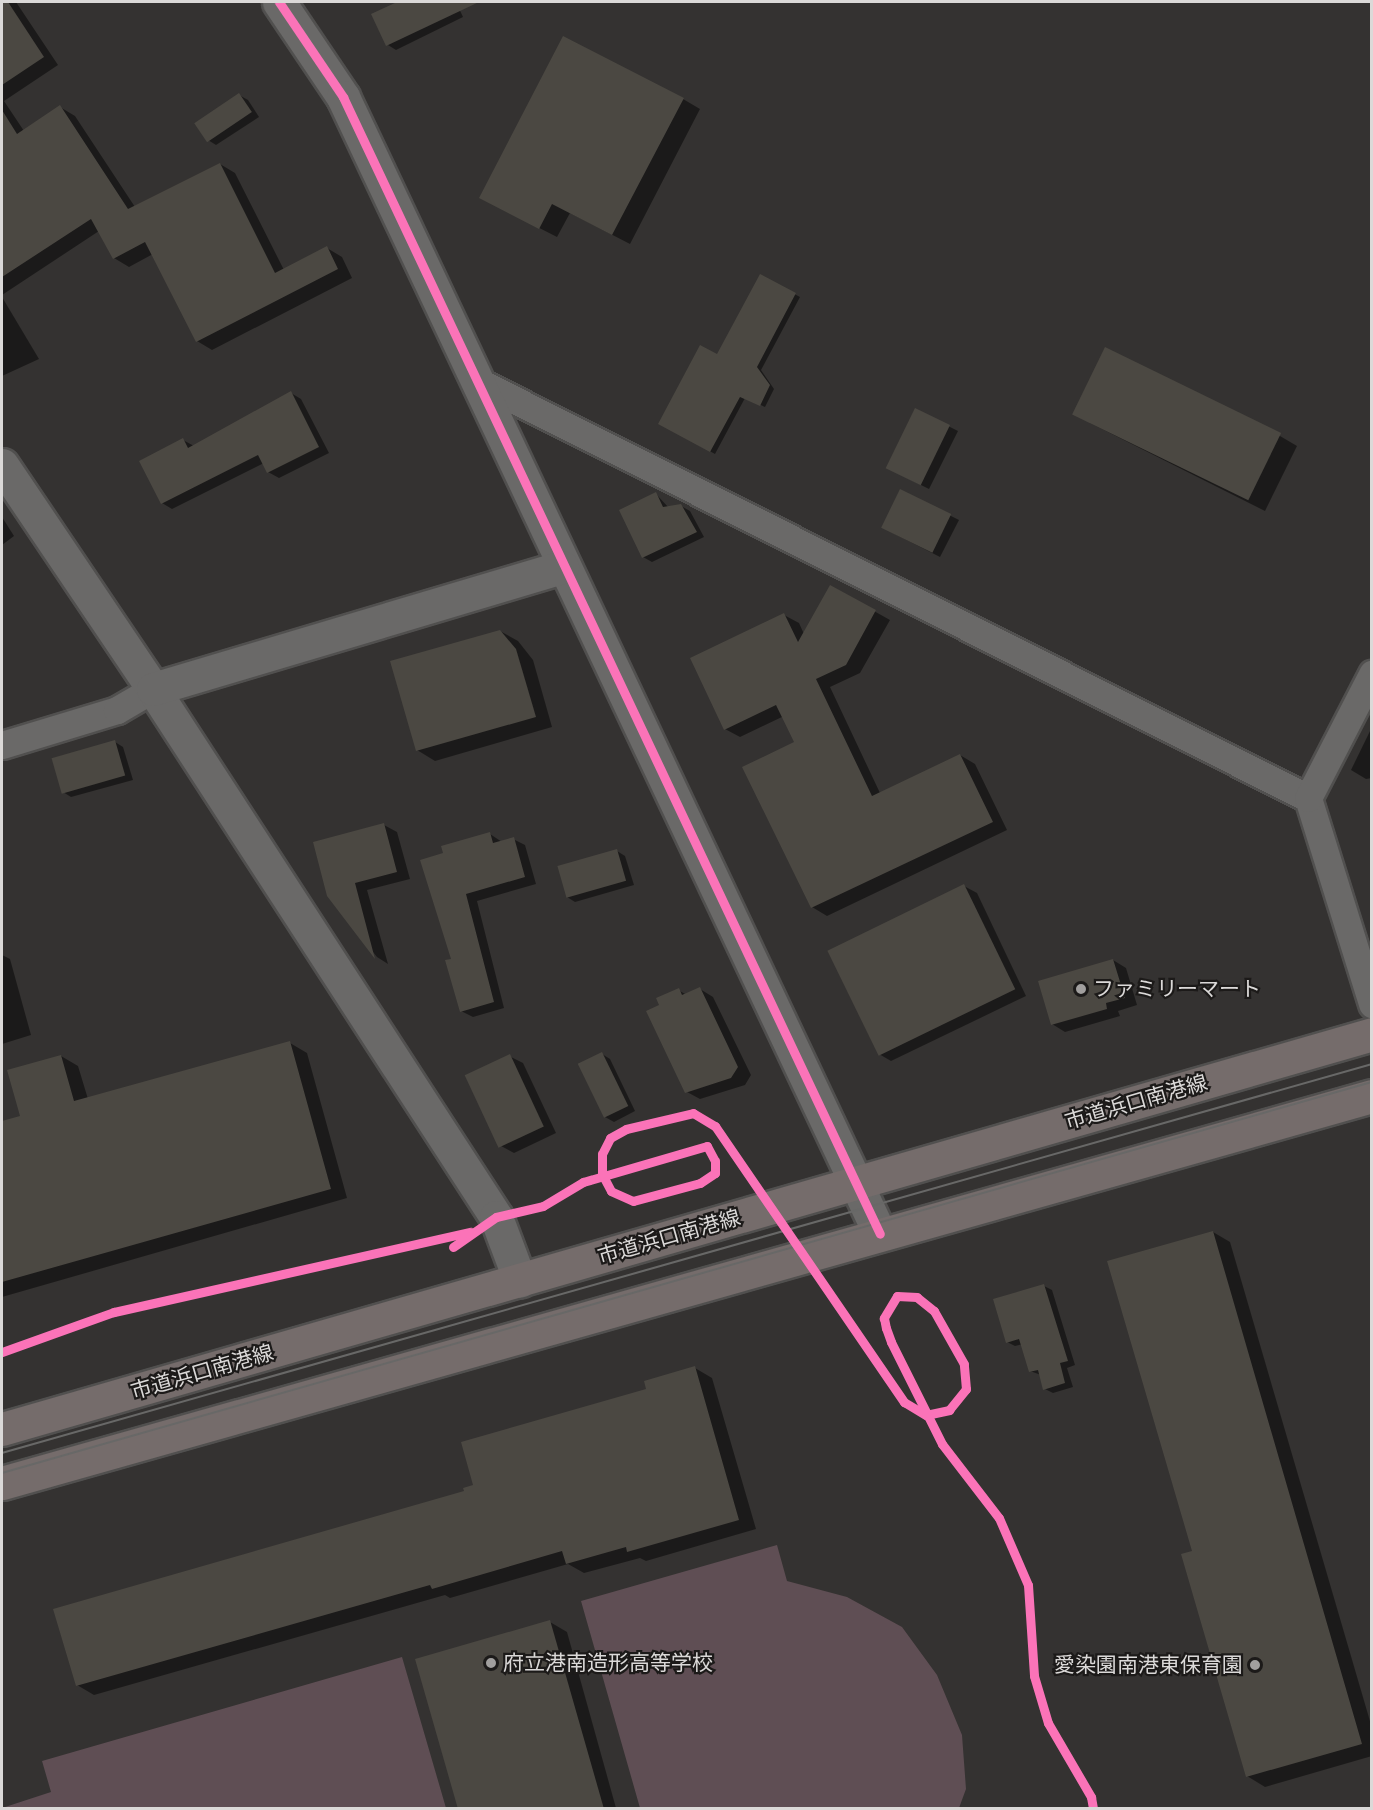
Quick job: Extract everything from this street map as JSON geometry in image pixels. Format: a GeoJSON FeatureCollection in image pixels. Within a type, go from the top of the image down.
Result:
{"type":"FeatureCollection","features":[{"type":"Feature","properties":{"kind":"main road","name":"市道浜口南港線"},"geometry":{"type":"LineString","coordinates":[[2,1429],[1371,1034]]}},
{"type":"Feature","properties":{"kind":"main road"},"geometry":{"type":"LineString","coordinates":[[2,1483],[1371,1096]]}},
{"type":"Feature","properties":{"kind":"street"},"geometry":{"type":"LineString","coordinates":[[279,2],[343,97],[562,567],[880,1234]]}},
{"type":"Feature","properties":{"kind":"street"},"geometry":{"type":"LineString","coordinates":[[477,381],[1308,798]]}},
{"type":"Feature","properties":{"kind":"street"},"geometry":{"type":"LineString","coordinates":[[2,465],[153,689],[496,1217],[520,1281]]}},
{"type":"Feature","properties":{"kind":"street"},"geometry":{"type":"LineString","coordinates":[[2,745],[117,710],[153,689],[562,567]]}},
{"type":"Feature","properties":{"kind":"street"},"geometry":{"type":"LineString","coordinates":[[1371,674],[1308,798],[1371,1004]]}},
{"type":"Feature","properties":{"kind":"shaded area"},"geometry":{"type":"Polygon","coordinates":[[[777,1545],[787,1581],[847,1597],[902,1627],[937,1675],[962,1735],[966,1789],[959,1808],[640,1808],[581,1601],[777,1545]]]}},
{"type":"Feature","properties":{"kind":"shaded area"},"geometry":{"type":"Polygon","coordinates":[[[402,1657],[446,1808],[2,1808],[51,1792],[42,1761],[402,1657]]]}},
{"type":"Feature","properties":{"kind":"building"},"geometry":{"type":"Polygon","coordinates":[[[2,2],[8,2],[44,57],[2,85],[2,2]]]}},
{"type":"Feature","properties":{"kind":"building"},"geometry":{"type":"Polygon","coordinates":[[[397,2],[479,2],[386,46],[371,14],[397,2]]]}},
{"type":"Feature","properties":{"kind":"building"},"geometry":{"type":"Polygon","coordinates":[[[563,36],[684,98],[612,235],[552,204],[539,229],[479,198],[563,36]]]}},
{"type":"Feature","properties":{"kind":"building"},"geometry":{"type":"Polygon","coordinates":[[[239,93],[252,112],[207,142],[194,123],[239,93]]]}},
{"type":"Feature","properties":{"kind":"building"},"geometry":{"type":"Polygon","coordinates":[[[60,105],[128,209],[220,163],[275,273],[327,246],[338,269],[196,342],[145,242],[113,259],[91,219],[2,277],[2,110],[17,134],[60,105]]]}},
{"type":"Feature","properties":{"kind":"building"},"geometry":{"type":"Polygon","coordinates":[[[760,274],[796,293],[757,367],[770,385],[760,406],[740,397],[710,452],[658,424],[700,345],[717,354],[760,274]]]}},
{"type":"Feature","properties":{"kind":"building"},"geometry":{"type":"Polygon","coordinates":[[[1105,347],[1281,433],[1248,500],[1072,414],[1105,347]]]}},
{"type":"Feature","properties":{"kind":"building"},"geometry":{"type":"Polygon","coordinates":[[[291,391],[319,447],[267,473],[258,455],[161,504],[139,461],[183,438],[188,448],[291,391]]]}},
{"type":"Feature","properties":{"kind":"building"},"geometry":{"type":"Polygon","coordinates":[[[915,408],[950,425],[921,485],[886,468],[915,408]]]}},
{"type":"Feature","properties":{"kind":"building"},"geometry":{"type":"Polygon","coordinates":[[[900,489],[951,514],[932,553],[881,528],[900,489]]]}},
{"type":"Feature","properties":{"kind":"building"},"geometry":{"type":"Polygon","coordinates":[[[656,492],[663,507],[681,504],[697,532],[642,558],[619,510],[656,492]]]}},
{"type":"Feature","properties":{"kind":"building"},"geometry":{"type":"Polygon","coordinates":[[[830,585],[876,610],[846,665],[816,679],[872,796],[960,754],[993,822],[811,908],[742,767],[794,742],[776,705],[724,730],[690,658],[784,613],[798,642],[830,585]]]}},
{"type":"Feature","properties":{"kind":"building"},"geometry":{"type":"Polygon","coordinates":[[[500,630],[516,649],[536,717],[416,751],[390,661],[500,630]]]}},
{"type":"Feature","properties":{"kind":"building"},"geometry":{"type":"Polygon","coordinates":[[[115,740],[125,776],[62,794],[52,758],[115,740]]]}},
{"type":"Feature","properties":{"kind":"building"},"geometry":{"type":"Polygon","coordinates":[[[384,823],[397,872],[355,883],[375,959],[327,896],[313,842],[384,823]]]}},
{"type":"Feature","properties":{"kind":"building"},"geometry":{"type":"Polygon","coordinates":[[[490,832],[493,843],[514,837],[525,877],[466,894],[494,1002],[460,1012],[445,960],[451,959],[420,860],[443,853],[441,846],[490,832]]]}},
{"type":"Feature","properties":{"kind":"building"},"geometry":{"type":"Polygon","coordinates":[[[617,849],[626,881],[566,898],[557,866],[617,849]]]}},
{"type":"Feature","properties":{"kind":"building"},"geometry":{"type":"Polygon","coordinates":[[[964,884],[1015,989],[879,1056],[827,951],[964,884]]]}},
{"type":"Feature","properties":{"kind":"building","name":"ファミリーマート"},"geometry":{"type":"Polygon","coordinates":[[[1113,959],[1125,998],[1106,1003],[1107,1009],[1051,1025],[1038,981],[1113,959]]]}},
{"type":"Feature","properties":{"kind":"building"},"geometry":{"type":"Polygon","coordinates":[[[700,987],[738,1067],[731,1078],[685,1093],[646,1011],[659,1005],[656,998],[679,988],[682,995],[700,987]]]}},
{"type":"Feature","properties":{"kind":"building"},"geometry":{"type":"Polygon","coordinates":[[[290,1041],[331,1189],[2,1282],[2,1121],[20,1116],[7,1070],[61,1055],[74,1101],[290,1041]]]}},
{"type":"Feature","properties":{"kind":"building"},"geometry":{"type":"Polygon","coordinates":[[[602,1052],[628,1106],[604,1118],[578,1064],[602,1052]]]}},
{"type":"Feature","properties":{"kind":"building"},"geometry":{"type":"Polygon","coordinates":[[[510,1054],[544,1127],[498,1148],[465,1075],[510,1054]]]}},
{"type":"Feature","properties":{"kind":"building"},"geometry":{"type":"Polygon","coordinates":[[[1213,1231],[1362,1744],[1246,1777],[1181,1554],[1192,1551],[1107,1261],[1213,1231]]]}},
{"type":"Feature","properties":{"kind":"building"},"geometry":{"type":"Polygon","coordinates":[[[1044,1284],[1068,1361],[1060,1363],[1065,1383],[1043,1390],[1038,1370],[1029,1372],[1019,1339],[1006,1343],[993,1299],[1044,1284]]]}},
{"type":"Feature","properties":{"kind":"building"},"geometry":{"type":"Polygon","coordinates":[[[695,1366],[739,1520],[627,1552],[626,1547],[566,1564],[562,1551],[432,1589],[430,1585],[76,1686],[53,1609],[464,1491],[463,1488],[473,1485],[461,1442],[646,1389],[644,1381],[695,1366]]]}},
{"type":"Feature","properties":{"kind":"building"},"geometry":{"type":"Polygon","coordinates":[[[550,1620],[604,1809],[458,1809],[415,1659],[550,1620]]]}},
{"type":"Feature","properties":{"kind":"tram line"},"geometry":{"type":"LineString","coordinates":[[2,1453],[1372,1064]]}},
{"type":"Feature","properties":{"kind":"tram line"},"geometry":{"type":"LineString","coordinates":[[2,1473],[1372,1082]]}},
{"type":"Feature","properties":{"kind":"cycle path"},"geometry":{"type":"LineString","coordinates":[[279,2],[343,97],[880,1234]]}},
{"type":"Feature","properties":{"kind":"cycle path"},"geometry":{"type":"LineString","coordinates":[[453,1247],[496,1217],[543,1206],[583,1182],[707,1146],[715,1161],[715,1173],[700,1183],[633,1201],[611,1191],[602,1174],[602,1154],[610,1138],[626,1129],[693,1113],[715,1126],[904,1402],[926,1415],[949,1410],[966,1389],[964,1364],[934,1311],[917,1297],[897,1296],[884,1318],[886,1328],[891,1342],[942,1444],[999,1518],[1028,1585],[1034,1676],[1048,1723],[1091,1797],[1093,1808]]}},
{"type":"Feature","properties":{"kind":"cycle path"},"geometry":{"type":"LineString","coordinates":[[2,1352],[114,1312],[470,1232]]}},
{"type":"Feature","properties":{"kind":"place","name":"ファミリーマート"},"geometry":{"type":"Point","coordinates":[1081,989]}},
{"type":"Feature","properties":{"kind":"place","name":"府立港南造形高等学校"},"geometry":{"type":"Point","coordinates":[491,1663]}},
{"type":"Feature","properties":{"kind":"place","name":"愛染園南港東保育園"},"geometry":{"type":"Point","coordinates":[1255,1665]}}]}
